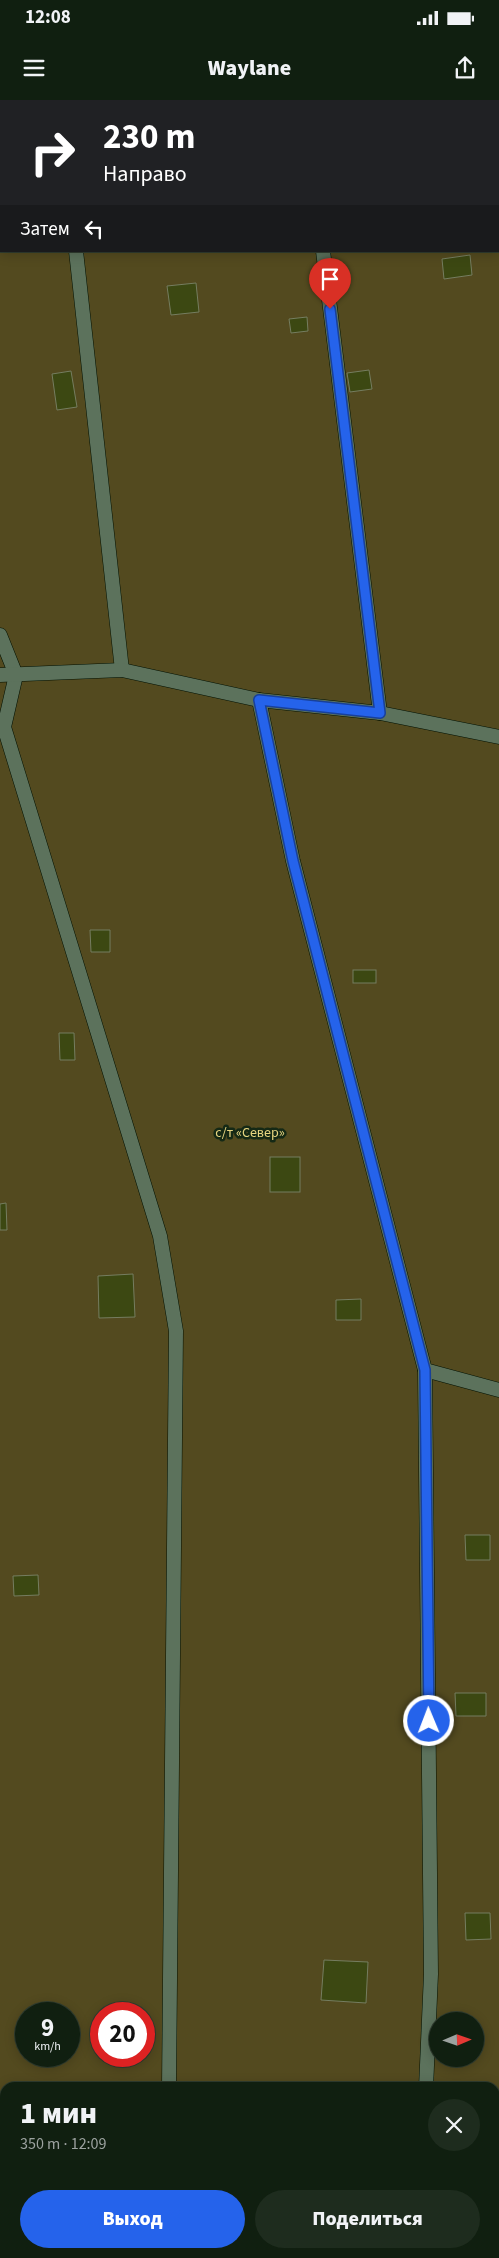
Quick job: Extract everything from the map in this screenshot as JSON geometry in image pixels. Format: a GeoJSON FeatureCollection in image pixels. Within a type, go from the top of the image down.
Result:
{"type":"FeatureCollection","features":[{"type":"Feature","properties":{"kind":"lane"},"geometry":{"type":"LineString","coordinates":[[76,252],[122,670]]}},
{"type":"Feature","properties":{"kind":"lane"},"geometry":{"type":"LineString","coordinates":[[323,252],[380,713]]}},
{"type":"Feature","properties":{"kind":"lane"},"geometry":{"type":"LineString","coordinates":[[0,635],[16,675],[4,727],[160,1236],[176,1332],[169,2082]]}},
{"type":"Feature","properties":{"kind":"lane"},"geometry":{"type":"LineString","coordinates":[[0,675],[122,670],[259,700],[380,713],[499,737]]}},
{"type":"Feature","properties":{"kind":"lane"},"geometry":{"type":"LineString","coordinates":[[259,700],[293,861],[425,1370],[432,1974],[426,2082]]}},
{"type":"Feature","properties":{"kind":"lane"},"geometry":{"type":"LineString","coordinates":[[425,1370],[499,1390]]}},
{"type":"Feature","properties":{"kind":"green space","name":"с/т «Север»"},"geometry":{"type":"Polygon","coordinates":[[[0,252],[499,252],[499,2082],[0,2082],[0,252]]]}},
{"type":"Feature","properties":{"kind":"building"},"geometry":{"type":"Polygon","coordinates":[[[470,255],[472,275],[444,279],[442,259],[470,255]]]}},
{"type":"Feature","properties":{"kind":"building"},"geometry":{"type":"Polygon","coordinates":[[[196,283],[199,312],[171,315],[167,286],[196,283]]]}},
{"type":"Feature","properties":{"kind":"building"},"geometry":{"type":"Polygon","coordinates":[[[307,317],[308,331],[291,333],[289,319],[307,317]]]}},
{"type":"Feature","properties":{"kind":"building"},"geometry":{"type":"Polygon","coordinates":[[[369,370],[372,389],[350,392],[347,373],[369,370]]]}},
{"type":"Feature","properties":{"kind":"building"},"geometry":{"type":"Polygon","coordinates":[[[71,371],[77,407],[57,410],[52,374],[71,371]]]}},
{"type":"Feature","properties":{"kind":"building"},"geometry":{"type":"Polygon","coordinates":[[[90,930],[110,930],[110,952],[91,952],[90,930]]]}},
{"type":"Feature","properties":{"kind":"building"},"geometry":{"type":"Polygon","coordinates":[[[353,970],[376,970],[376,983],[353,983],[353,970]]]}},
{"type":"Feature","properties":{"kind":"building"},"geometry":{"type":"Polygon","coordinates":[[[59,1033],[74,1033],[75,1060],[60,1060],[59,1033]]]}},
{"type":"Feature","properties":{"kind":"building"},"geometry":{"type":"Polygon","coordinates":[[[270,1157],[300,1157],[300,1192],[270,1192],[270,1157]]]}},
{"type":"Feature","properties":{"kind":"building"},"geometry":{"type":"Polygon","coordinates":[[[6,1203],[7,1230],[0,1230],[0,1204],[6,1203]]]}},
{"type":"Feature","properties":{"kind":"building"},"geometry":{"type":"Polygon","coordinates":[[[133,1274],[135,1317],[99,1318],[98,1276],[133,1274]]]}},
{"type":"Feature","properties":{"kind":"building"},"geometry":{"type":"Polygon","coordinates":[[[361,1299],[361,1320],[336,1320],[336,1300],[361,1299]]]}},
{"type":"Feature","properties":{"kind":"building"},"geometry":{"type":"Polygon","coordinates":[[[465,1535],[490,1535],[490,1560],[466,1560],[465,1535]]]}},
{"type":"Feature","properties":{"kind":"building"},"geometry":{"type":"Polygon","coordinates":[[[38,1575],[39,1595],[14,1596],[13,1576],[38,1575]]]}},
{"type":"Feature","properties":{"kind":"building"},"geometry":{"type":"Polygon","coordinates":[[[455,1693],[486,1693],[486,1716],[456,1716],[455,1693]]]}},
{"type":"Feature","properties":{"kind":"building"},"geometry":{"type":"Polygon","coordinates":[[[465,1913],[490,1913],[491,1939],[466,1940],[465,1913]]]}},
{"type":"Feature","properties":{"kind":"building"},"geometry":{"type":"Polygon","coordinates":[[[324,1960],[368,1962],[366,2003],[321,2000],[324,1960]]]}},
{"type":"Feature","properties":{"kind":"route"},"geometry":{"type":"LineString","coordinates":[[330,309],[380,713],[259,700],[293,861],[425,1370],[429,1721]]}}]}
